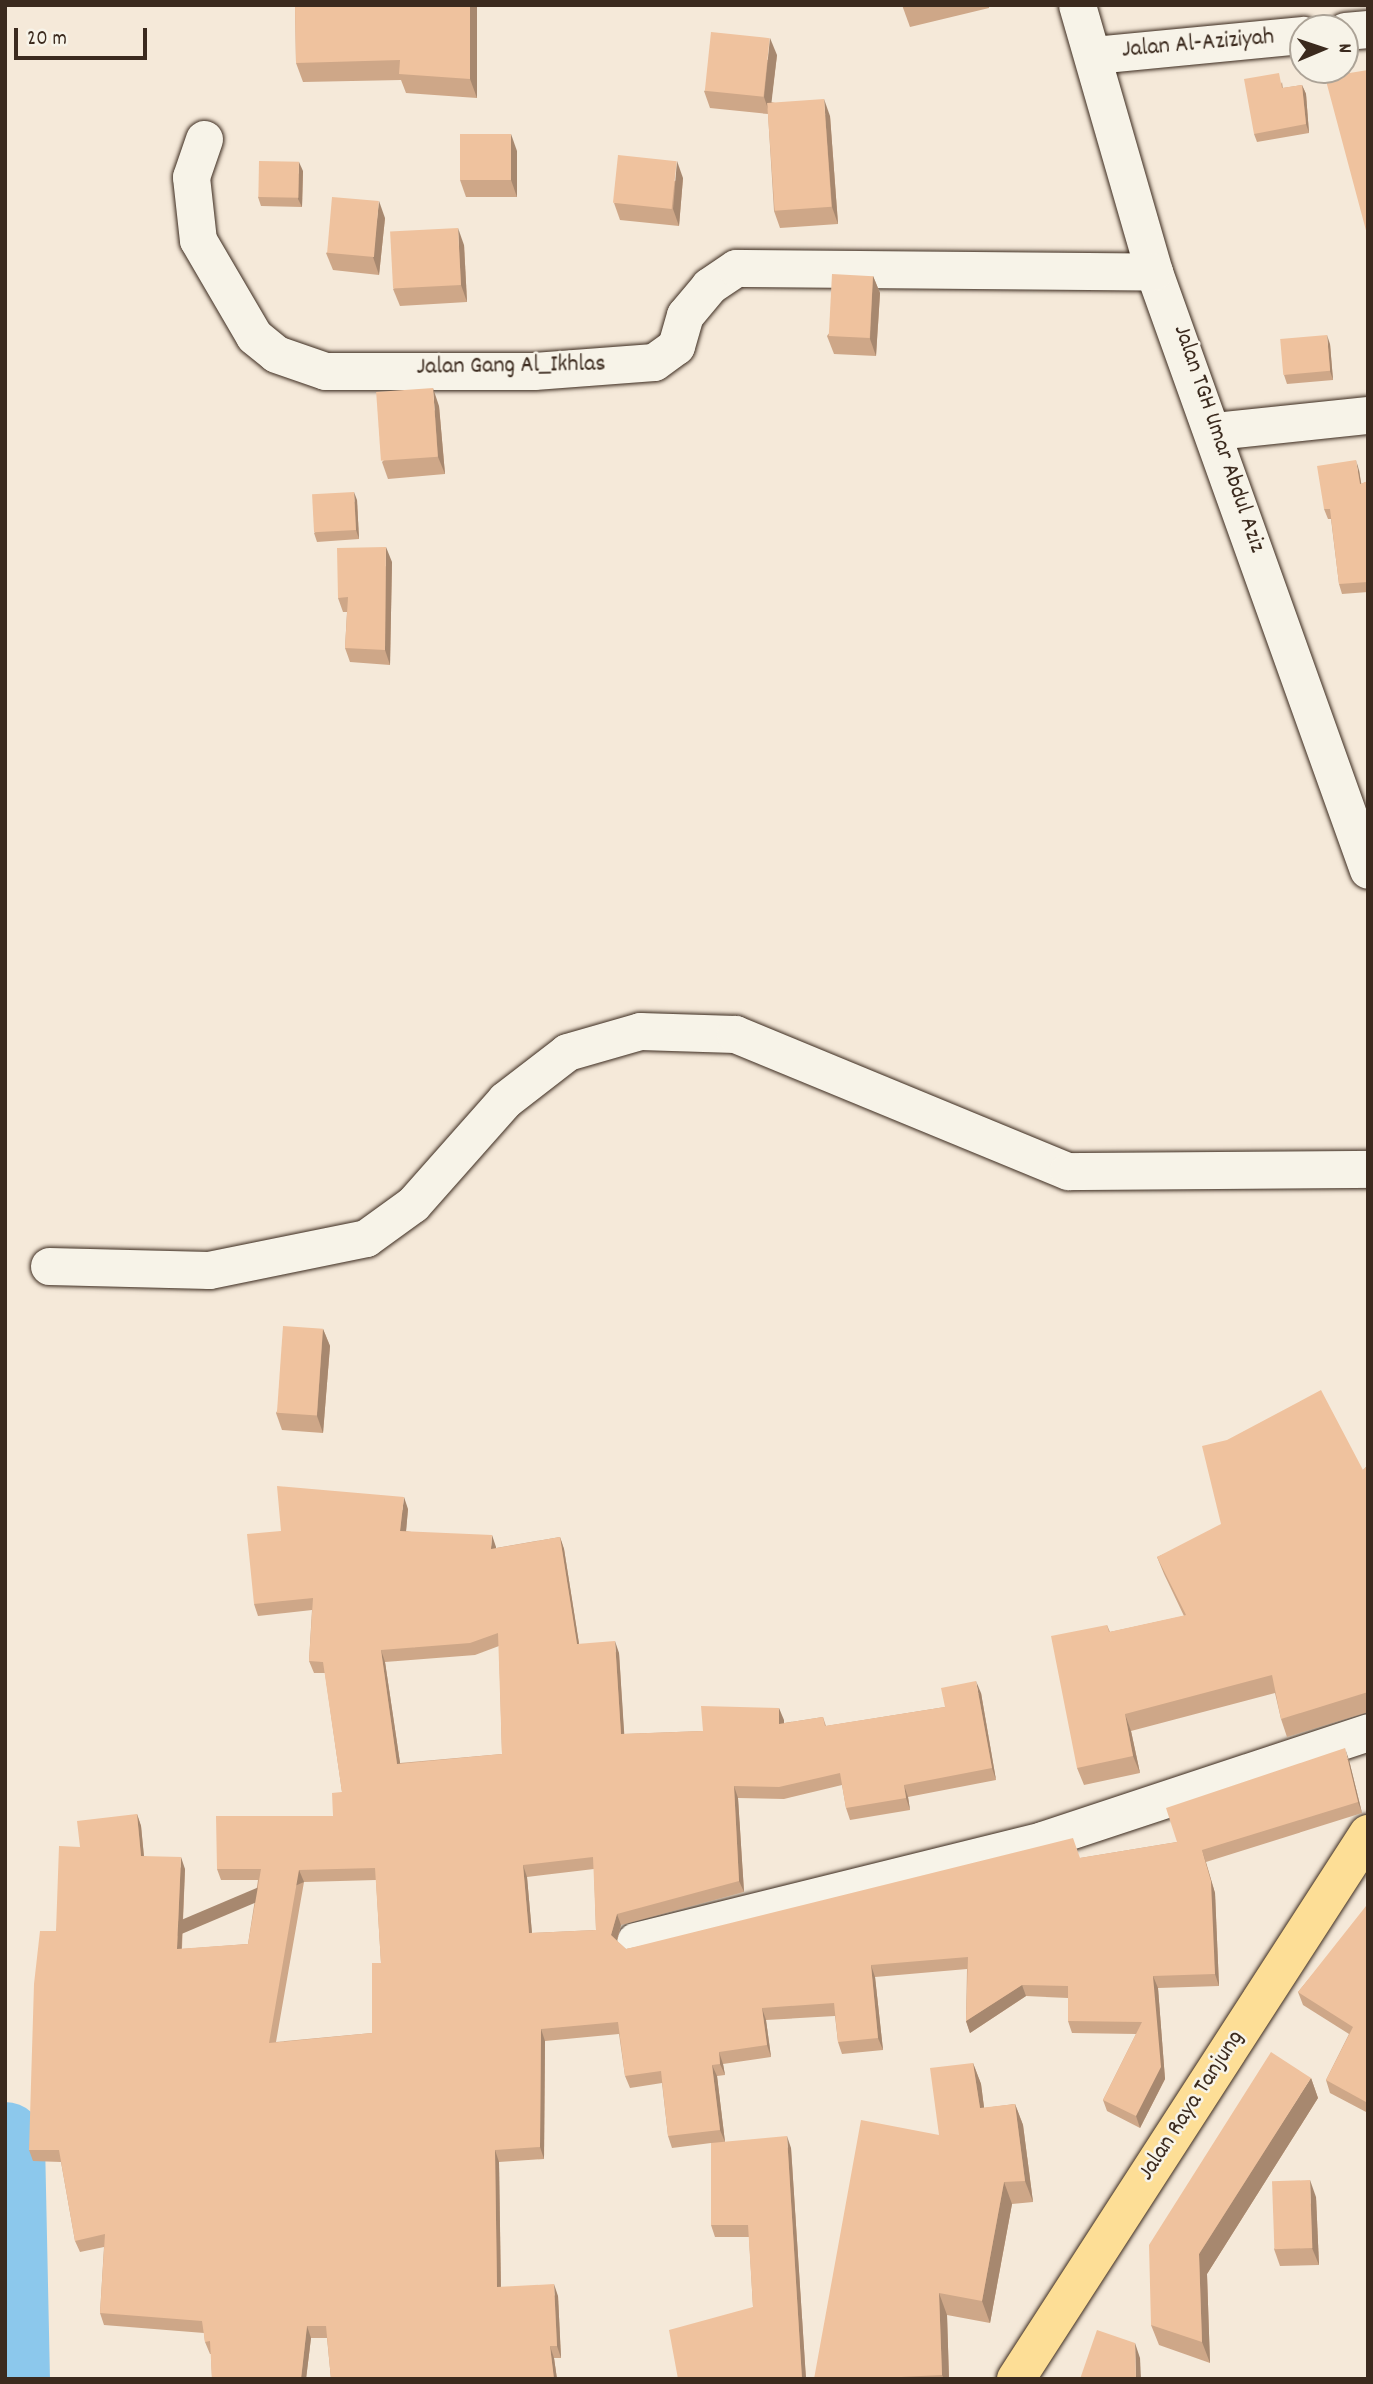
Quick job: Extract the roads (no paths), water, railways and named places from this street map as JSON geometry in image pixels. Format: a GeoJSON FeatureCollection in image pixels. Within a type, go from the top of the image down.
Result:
{"type":"FeatureCollection","features":[{"type":"Feature","properties":{"kind":"main road","name":"Jalan Raya Tanjung"},"geometry":{"type":"LineString","coordinates":[[1016,2379],[1368,1834]]}},
{"type":"Feature","properties":{"kind":"street","name":"Jalan TGH Umar Abdul Aziz"},"geometry":{"type":"LineString","coordinates":[[1077,5],[1094,55],[1154,272],[1215,431],[1368,870]]}},
{"type":"Feature","properties":{"kind":"street","name":"Jalan Al-Aziziyah"},"geometry":{"type":"LineString","coordinates":[[1094,55],[1289,36]]}},
{"type":"Feature","properties":{"kind":"street","name":"Jalan Gang Al_Ikhlas"},"geometry":{"type":"LineString","coordinates":[[204,139],[191,177],[198,240],[259,341],[276,354],[325,370],[534,371],[654,362],[676,346],[685,315],[709,286],[736,268],[1154,272]]}},
{"type":"Feature","properties":{"kind":"street"},"geometry":{"type":"LineString","coordinates":[[1215,431],[1368,415]]}},
{"type":"Feature","properties":{"kind":"street"},"geometry":{"type":"LineString","coordinates":[[49,1266],[209,1270],[366,1238],[413,1204],[505,1100],[567,1052],[640,1031],[736,1034],[1068,1171],[1368,1169]]}},
{"type":"Feature","properties":{"kind":"street"},"geometry":{"type":"LineString","coordinates":[[635,1941],[1042,1840],[1368,1732]]}},
{"type":"Feature","properties":{"kind":"waterway"},"geometry":{"type":"LineString","coordinates":[[5,2142],[10,2379]]}}]}
